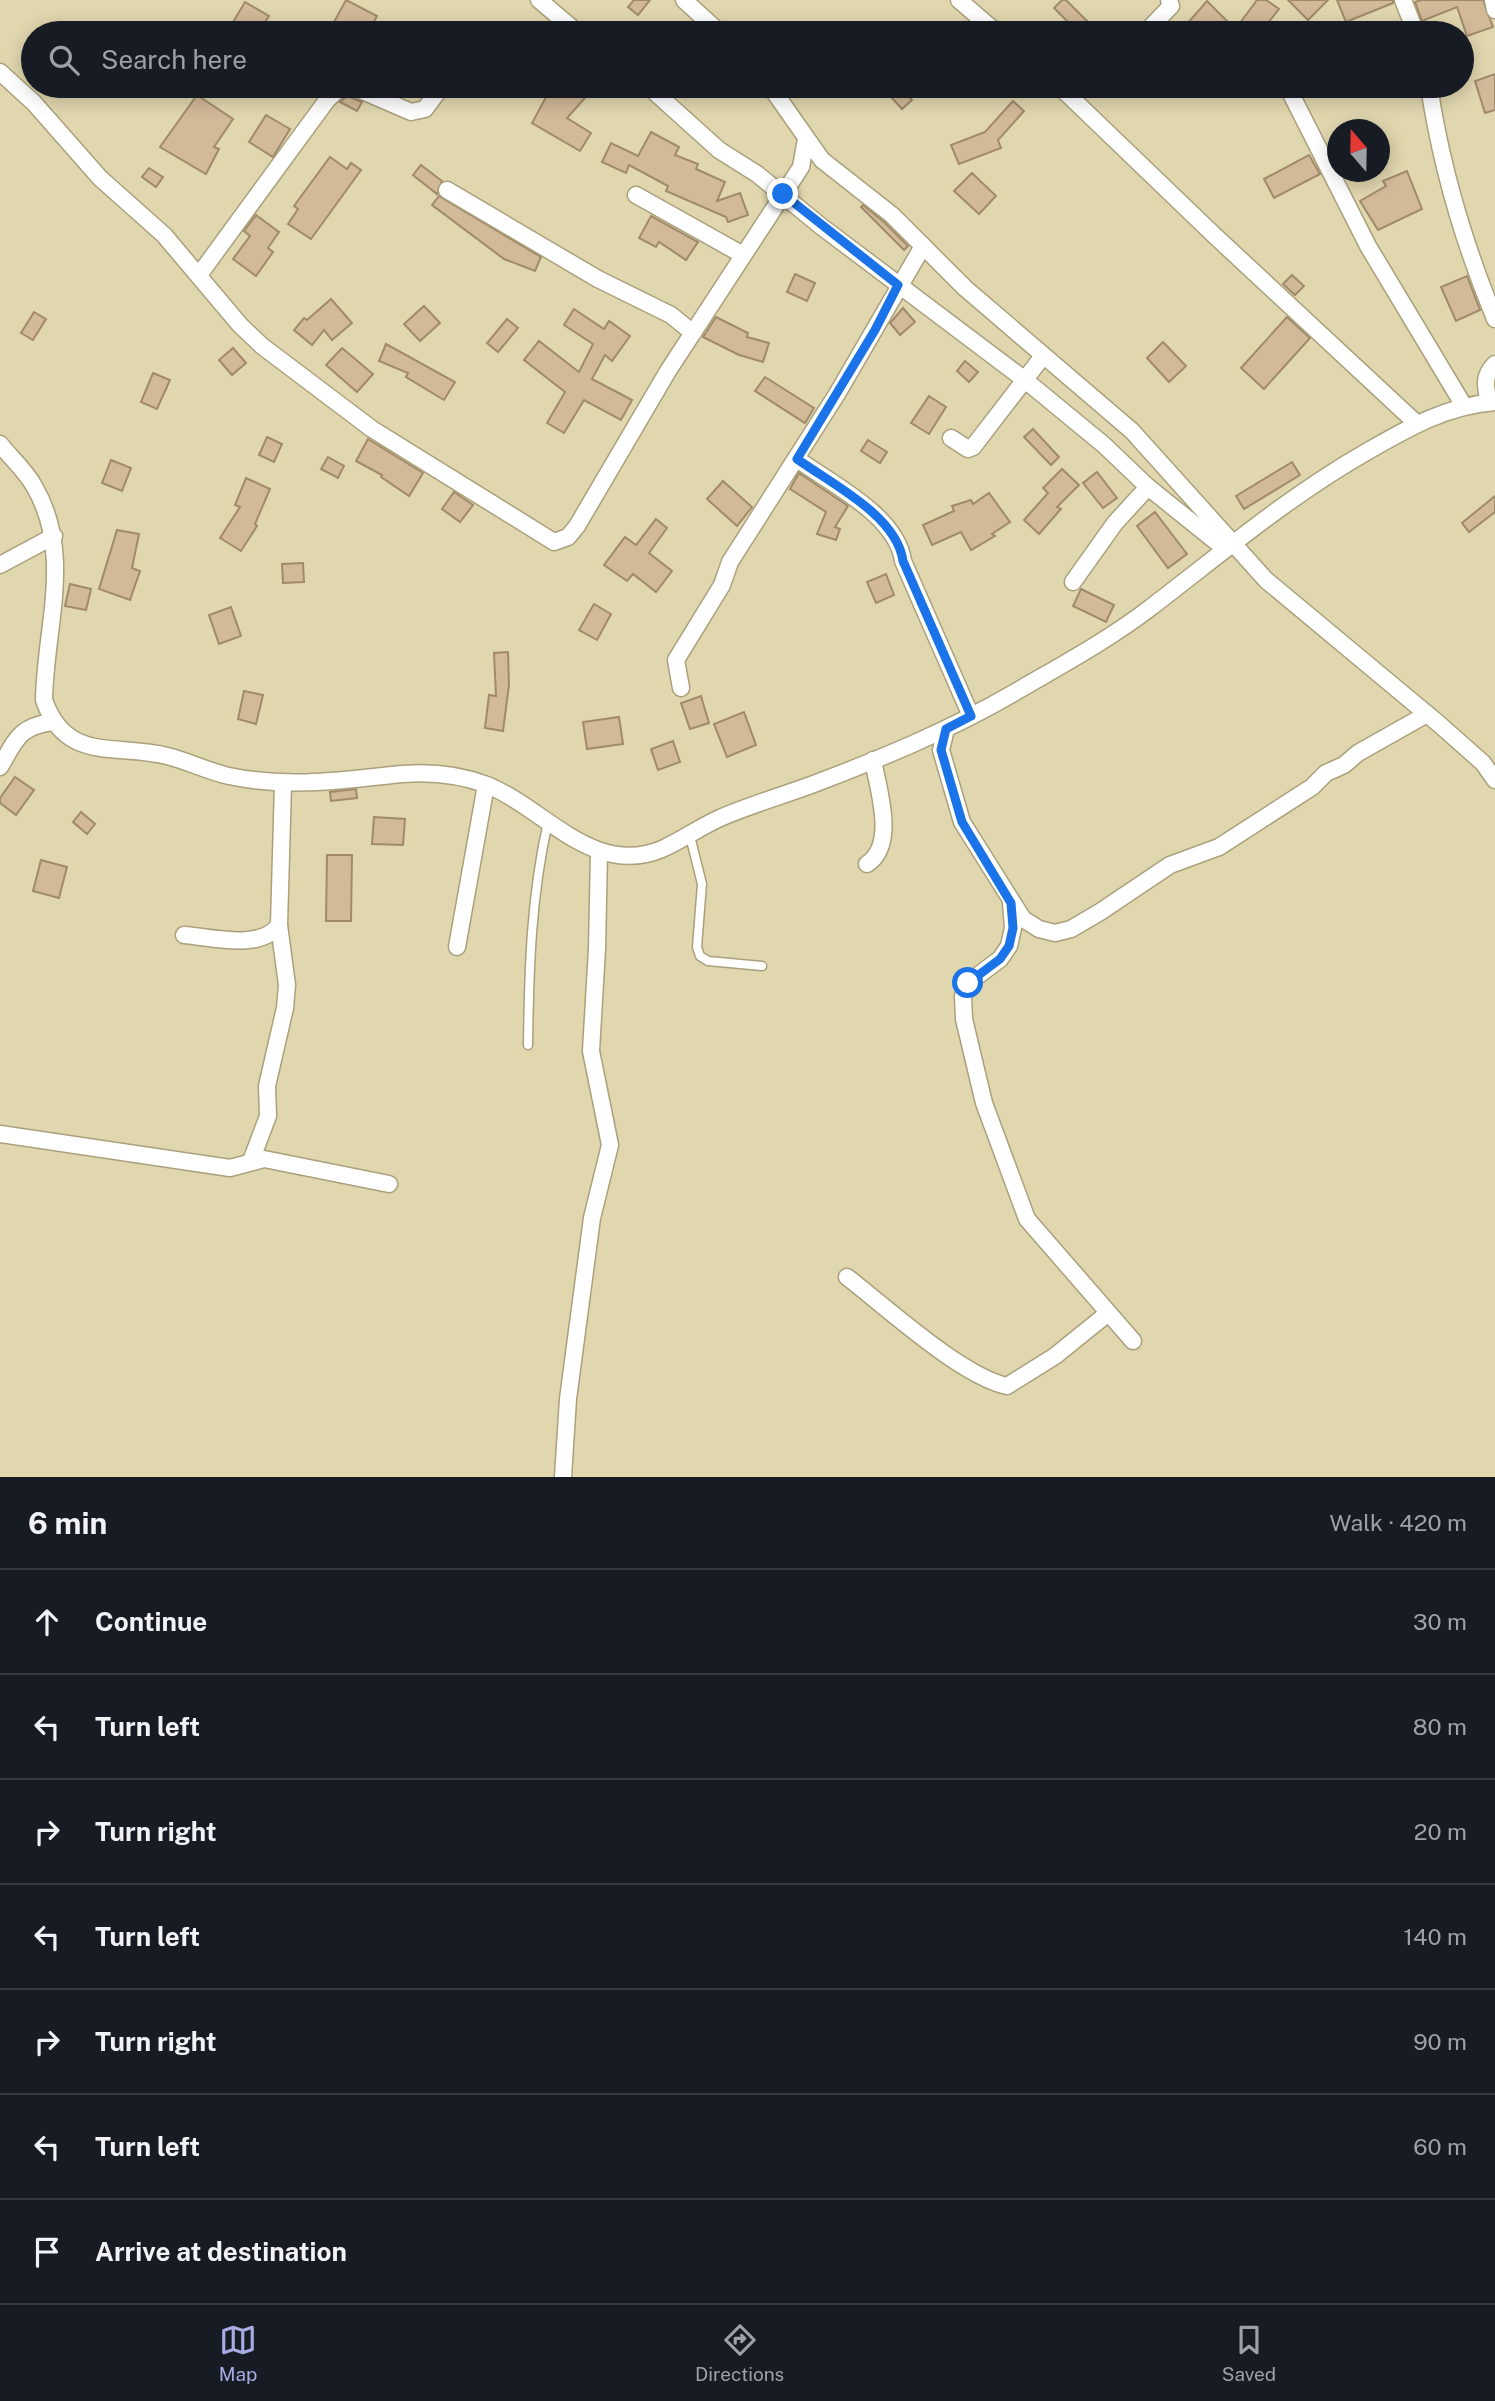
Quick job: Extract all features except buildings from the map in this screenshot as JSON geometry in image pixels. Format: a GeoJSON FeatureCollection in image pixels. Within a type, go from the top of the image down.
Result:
{"type":"FeatureCollection","features":[{"type":"Feature","properties":{"kind":"street"},"geometry":{"type":"LineString","coordinates":[[539,0],[564,21]]}},
{"type":"Feature","properties":{"kind":"street"},"geometry":{"type":"LineString","coordinates":[[684,0],[707,21]]}},
{"type":"Feature","properties":{"kind":"street"},"geometry":{"type":"LineString","coordinates":[[959,0],[983,21]]}},
{"type":"Feature","properties":{"kind":"street"},"geometry":{"type":"LineString","coordinates":[[1157,21],[1171,6],[1169,0]]}},
{"type":"Feature","properties":{"kind":"street"},"geometry":{"type":"LineString","coordinates":[[1403,0],[1411,21]]}},
{"type":"Feature","properties":{"kind":"street"},"geometry":{"type":"LineString","coordinates":[[1493,0],[1495,10]]}},
{"type":"Feature","properties":{"kind":"street"},"geometry":{"type":"LineString","coordinates":[[0,72],[21,91]]}},
{"type":"Feature","properties":{"kind":"street"},"geometry":{"type":"LineString","coordinates":[[29,98],[100,178],[164,234],[240,326],[279,360],[372,429],[554,542],[568,537],[577,526],[693,333],[801,167],[806,139]]}},
{"type":"Feature","properties":{"kind":"street"},"geometry":{"type":"LineString","coordinates":[[199,275],[329,98]]}},
{"type":"Feature","properties":{"kind":"street"},"geometry":{"type":"LineString","coordinates":[[379,98],[411,112],[425,109],[433,98]]}},
{"type":"Feature","properties":{"kind":"street"},"geometry":{"type":"LineString","coordinates":[[661,98],[703,137],[783,194],[1025,380],[1104,445],[1148,487],[1228,544]]}},
{"type":"Feature","properties":{"kind":"street"},"geometry":{"type":"LineString","coordinates":[[778,98],[822,160],[875,201],[1043,356],[1132,431],[1228,544],[1266,580],[1483,763],[1495,780]]}},
{"type":"Feature","properties":{"kind":"street"},"geometry":{"type":"LineString","coordinates":[[1080,98],[1214,235],[1415,422]]}},
{"type":"Feature","properties":{"kind":"street"},"geometry":{"type":"LineString","coordinates":[[1293,98],[1368,246],[1464,405]]}},
{"type":"Feature","properties":{"kind":"street"},"geometry":{"type":"LineString","coordinates":[[1431,98],[1436,131],[1454,199],[1476,273],[1495,319]]}},
{"type":"Feature","properties":{"kind":"street"},"geometry":{"type":"LineString","coordinates":[[801,167],[822,160]]}},
{"type":"Feature","properties":{"kind":"street"},"geometry":{"type":"LineString","coordinates":[[447,190],[598,279],[671,316],[693,333]]}},
{"type":"Feature","properties":{"kind":"street"},"geometry":{"type":"LineString","coordinates":[[636,195],[743,256]]}},
{"type":"Feature","properties":{"kind":"street"},"geometry":{"type":"LineString","coordinates":[[681,688],[676,660],[722,585],[730,562],[797,459],[923,246]]}},
{"type":"Feature","properties":{"kind":"street"},"geometry":{"type":"LineString","coordinates":[[951,438],[968,449],[973,447],[1043,356]]}},
{"type":"Feature","properties":{"kind":"street"},"geometry":{"type":"LineString","coordinates":[[0,444],[34,485],[54,536],[57,560],[55,593],[44,678],[44,700],[52,722],[77,742],[169,757],[230,776],[283,784],[427,773],[452,774],[515,798],[548,822],[599,852],[618,856],[640,855],[662,849],[689,832],[922,740],[971,716],[1118,631],[1228,544],[1320,478],[1415,422],[1464,405],[1492,402],[1484,384],[1489,370],[1495,364]]}},
{"type":"Feature","properties":{"kind":"street"},"geometry":{"type":"LineString","coordinates":[[797,459],[874,514],[896,536],[903,561],[971,716]]}},
{"type":"Feature","properties":{"kind":"street"},"geometry":{"type":"LineString","coordinates":[[1073,582],[1109,531],[1148,487]]}},
{"type":"Feature","properties":{"kind":"street"},"geometry":{"type":"LineString","coordinates":[[0,565],[54,536]]}},
{"type":"Feature","properties":{"kind":"street"},"geometry":{"type":"LineString","coordinates":[[1406,724],[1407,697]]}},
{"type":"Feature","properties":{"kind":"street"},"geometry":{"type":"LineString","coordinates":[[946,729],[941,750],[962,822],[1023,919],[1039,929],[1055,933],[1071,929],[1132,893],[1170,865],[1219,847],[1312,787],[1326,773],[1344,765],[1358,753],[1427,714]]}},
{"type":"Feature","properties":{"kind":"street"},"geometry":{"type":"LineString","coordinates":[[0,766],[21,732],[32,725],[52,722]]}},
{"type":"Feature","properties":{"kind":"street"},"geometry":{"type":"LineString","coordinates":[[922,740],[941,750]]}},
{"type":"Feature","properties":{"kind":"street"},"geometry":{"type":"LineString","coordinates":[[867,864],[875,859],[882,843],[882,812],[873,760]]}},
{"type":"Feature","properties":{"kind":"street"},"geometry":{"type":"LineString","coordinates":[[251,1161],[268,1116],[267,1086],[285,1008],[286,985],[279,925],[283,784]]}},
{"type":"Feature","properties":{"kind":"street"},"geometry":{"type":"LineString","coordinates":[[457,947],[486,785]]}},
{"type":"Feature","properties":{"kind":"street"},"geometry":{"type":"LineString","coordinates":[[563,1477],[568,1399],[592,1217],[610,1145],[591,1051],[599,852]]}},
{"type":"Feature","properties":{"kind":"street"},"geometry":{"type":"LineString","coordinates":[[1011,903],[1013,928],[1009,946],[1000,959],[968,983],[963,996],[964,1019],[978,1079],[1003,1160],[1027,1219],[1133,1341]]}},
{"type":"Feature","properties":{"kind":"street"},"geometry":{"type":"LineString","coordinates":[[184,935],[243,940],[265,938],[279,925]]}},
{"type":"Feature","properties":{"kind":"street"},"geometry":{"type":"LineString","coordinates":[[0,1134],[230,1168],[264,1159],[389,1184]]}},
{"type":"Feature","properties":{"kind":"street"},"geometry":{"type":"LineString","coordinates":[[846,1277],[960,1364],[1007,1386],[1055,1356],[1107,1314]]}},
{"type":"Feature","properties":{"kind":"lane"},"geometry":{"type":"LineString","coordinates":[[528,1045],[529,942],[538,868],[548,822]]}},
{"type":"Feature","properties":{"kind":"lane"},"geometry":{"type":"LineString","coordinates":[[689,832],[702,884],[697,947],[700,956],[708,961],[762,965]]}},
{"type":"Feature","properties":{"kind":"route"},"geometry":{"type":"LineString","coordinates":[[783,194],[898,285],[860,356],[839,386],[837,394],[797,459],[874,514],[896,536],[901,546],[903,561],[971,716],[946,729],[941,750],[962,822],[1011,903],[1013,928],[1009,946],[1000,959],[979,972],[968,983]]}}]}
